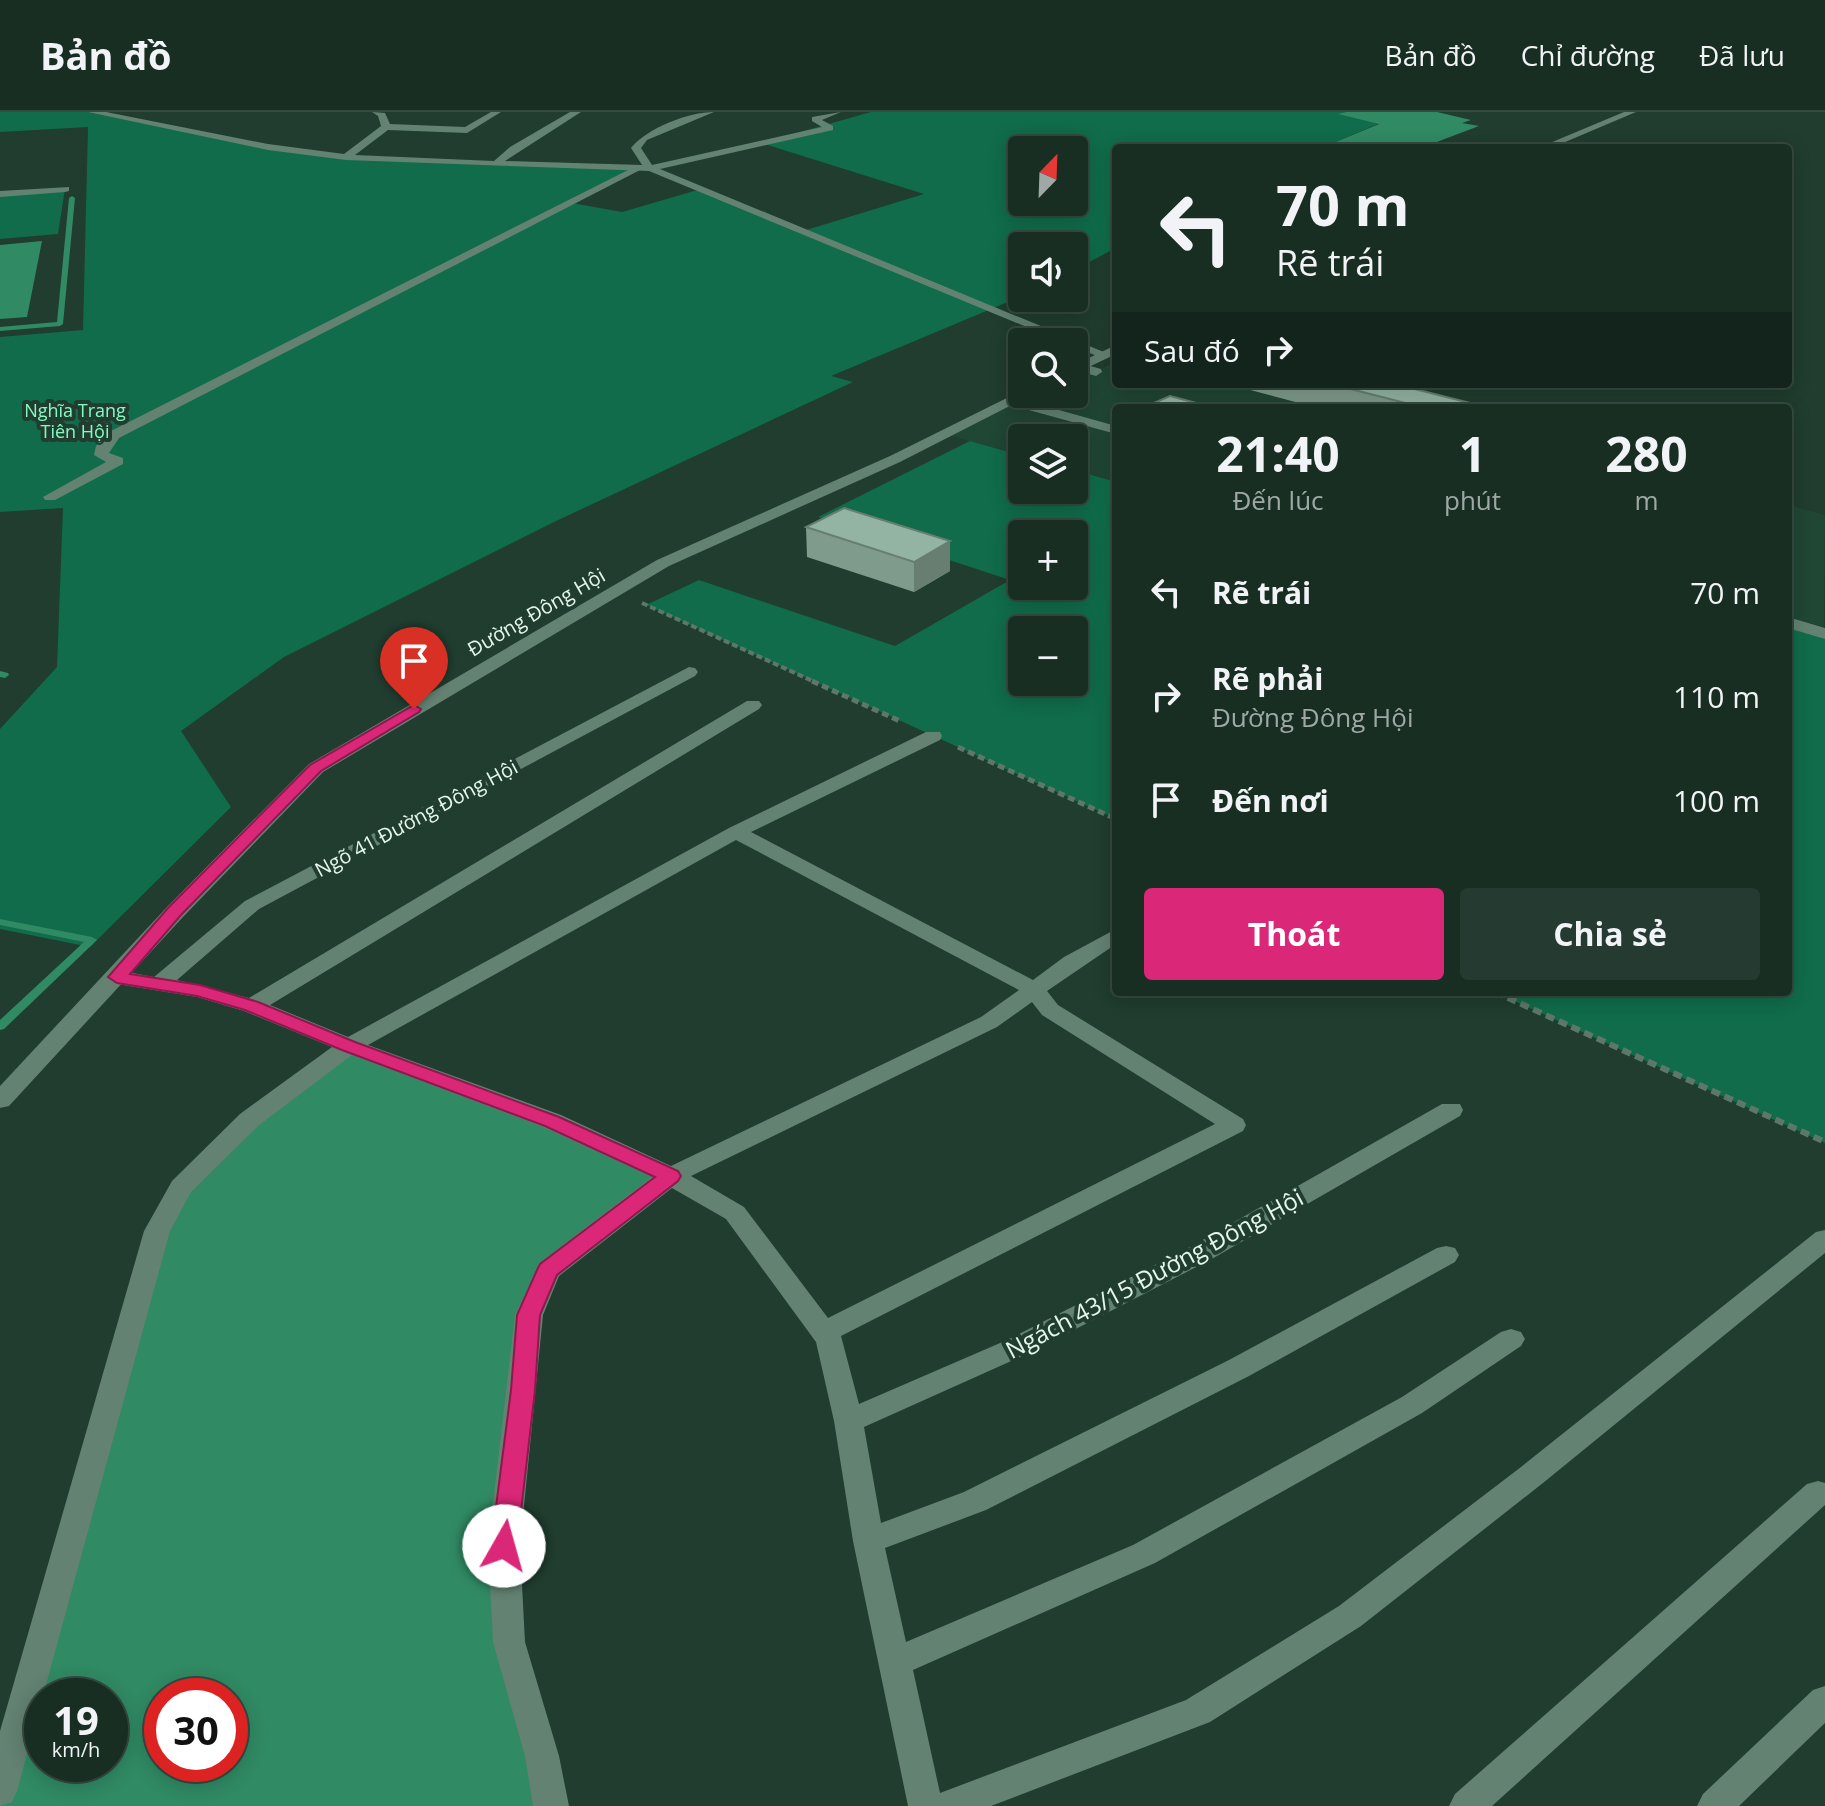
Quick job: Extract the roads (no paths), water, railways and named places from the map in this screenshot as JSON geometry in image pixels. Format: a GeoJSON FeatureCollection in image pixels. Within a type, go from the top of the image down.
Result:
{"type":"FeatureCollection","features":[{"type":"Feature","properties":{"kind":"street"},"geometry":{"type":"LineString","coordinates":[[92,112],[268,147],[346,157],[643,168],[830,128],[815,119],[837,112]]}},
{"type":"Feature","properties":{"kind":"street"},"geometry":{"type":"LineString","coordinates":[[376,112],[382,115],[386,127]]}},
{"type":"Feature","properties":{"kind":"street"},"geometry":{"type":"LineString","coordinates":[[346,157],[386,127],[467,130],[497,112]]}},
{"type":"Feature","properties":{"kind":"street"},"geometry":{"type":"LineString","coordinates":[[496,164],[513,149],[577,112]]}},
{"type":"Feature","properties":{"kind":"street"},"geometry":{"type":"LineString","coordinates":[[643,168],[636,148],[644,138],[710,112]]}},
{"type":"Feature","properties":{"kind":"street"},"geometry":{"type":"LineString","coordinates":[[1553,144],[1632,112]]}},
{"type":"Feature","properties":{"kind":"street"},"geometry":{"type":"LineString","coordinates":[[50,497],[118,461],[101,455],[103,446],[114,435],[643,168],[1111,352]]}},
{"type":"Feature","properties":{"kind":"street"},"geometry":{"type":"LineString","coordinates":[[0,194],[65,189]]}},
{"type":"Feature","properties":{"kind":"street"},"geometry":{"type":"LineString","coordinates":[[1088,364],[1111,352]]}},
{"type":"Feature","properties":{"kind":"street"},"geometry":{"type":"LineString","coordinates":[[1088,371],[1096,372]]}},
{"type":"Feature","properties":{"kind":"street","name":"Đường Đông Hội"},"geometry":{"type":"LineString","coordinates":[[0,1100],[175,912],[316,768],[663,563],[895,459],[1008,403]]}},
{"type":"Feature","properties":{"kind":"street"},"geometry":{"type":"LineString","coordinates":[[1049,408],[1112,429]]}},
{"type":"Feature","properties":{"kind":"street"},"geometry":{"type":"LineString","coordinates":[[1792,623],[1825,634]]}},
{"type":"Feature","properties":{"kind":"street","name":"Ngõ 41 Đường Đông Hội"},"geometry":{"type":"LineString","coordinates":[[159,984],[252,905],[689,672]]}},
{"type":"Feature","properties":{"kind":"street"},"geometry":{"type":"LineString","coordinates":[[252,1006],[753,705]]}},
{"type":"Feature","properties":{"kind":"street"},"geometry":{"type":"LineString","coordinates":[[0,1791],[157,1231],[181,1187],[249,1120],[349,1046],[736,832],[933,736]]}},
{"type":"Feature","properties":{"kind":"street"},"geometry":{"type":"LineString","coordinates":[[736,832],[1034,989],[1050,1010],[1234,1125],[824,1332]]}},
{"type":"Feature","properties":{"kind":"street"},"geometry":{"type":"LineString","coordinates":[[551,1806],[542,1756],[509,1642],[504,1559],[529,1315],[548,1270],[671,1176],[989,1022],[1112,938]]}},
{"type":"Feature","properties":{"kind":"street"},"geometry":{"type":"LineString","coordinates":[[117,977],[200,991],[252,1006],[349,1046],[552,1121],[671,1176],[735,1213],[829,1339],[849,1421],[868,1541],[926,1806]]}},
{"type":"Feature","properties":{"kind":"street","name":"Ngách 43/15 Đường Đông Hội"},"geometry":{"type":"LineString","coordinates":[[849,1421],[1017,1347],[1201,1253],[1451,1110]]}},
{"type":"Feature","properties":{"kind":"street"},"geometry":{"type":"LineString","coordinates":[[948,1806],[1198,1711],[1350,1616],[1825,1239]]}},
{"type":"Feature","properties":{"kind":"street"},"geometry":{"type":"LineString","coordinates":[[868,1541],[975,1501],[1239,1368],[1446,1255]]}},
{"type":"Feature","properties":{"kind":"street"},"geometry":{"type":"LineString","coordinates":[[894,1663],[1144,1554],[1412,1405],[1511,1339]]}},
{"type":"Feature","properties":{"kind":"street"},"geometry":{"type":"LineString","coordinates":[[1467,1806],[1818,1493]]}},
{"type":"Feature","properties":{"kind":"street"},"geometry":{"type":"LineString","coordinates":[[1715,1806],[1825,1701]]}},
{"type":"Feature","properties":{"kind":"waterway"},"geometry":{"type":"LineString","coordinates":[[0,329],[60,324],[72,198]]}},
{"type":"Feature","properties":{"kind":"waterway"},"geometry":{"type":"LineString","coordinates":[[0,674],[5,675]]}},
{"type":"Feature","properties":{"kind":"waterway"},"geometry":{"type":"LineString","coordinates":[[0,922],[92,940],[0,1026]]}},
{"type":"Feature","properties":{"kind":"park label","name":"Nghĩa Trang Tiên Hội"},"geometry":{"type":"Point","coordinates":[75,420]}}]}
